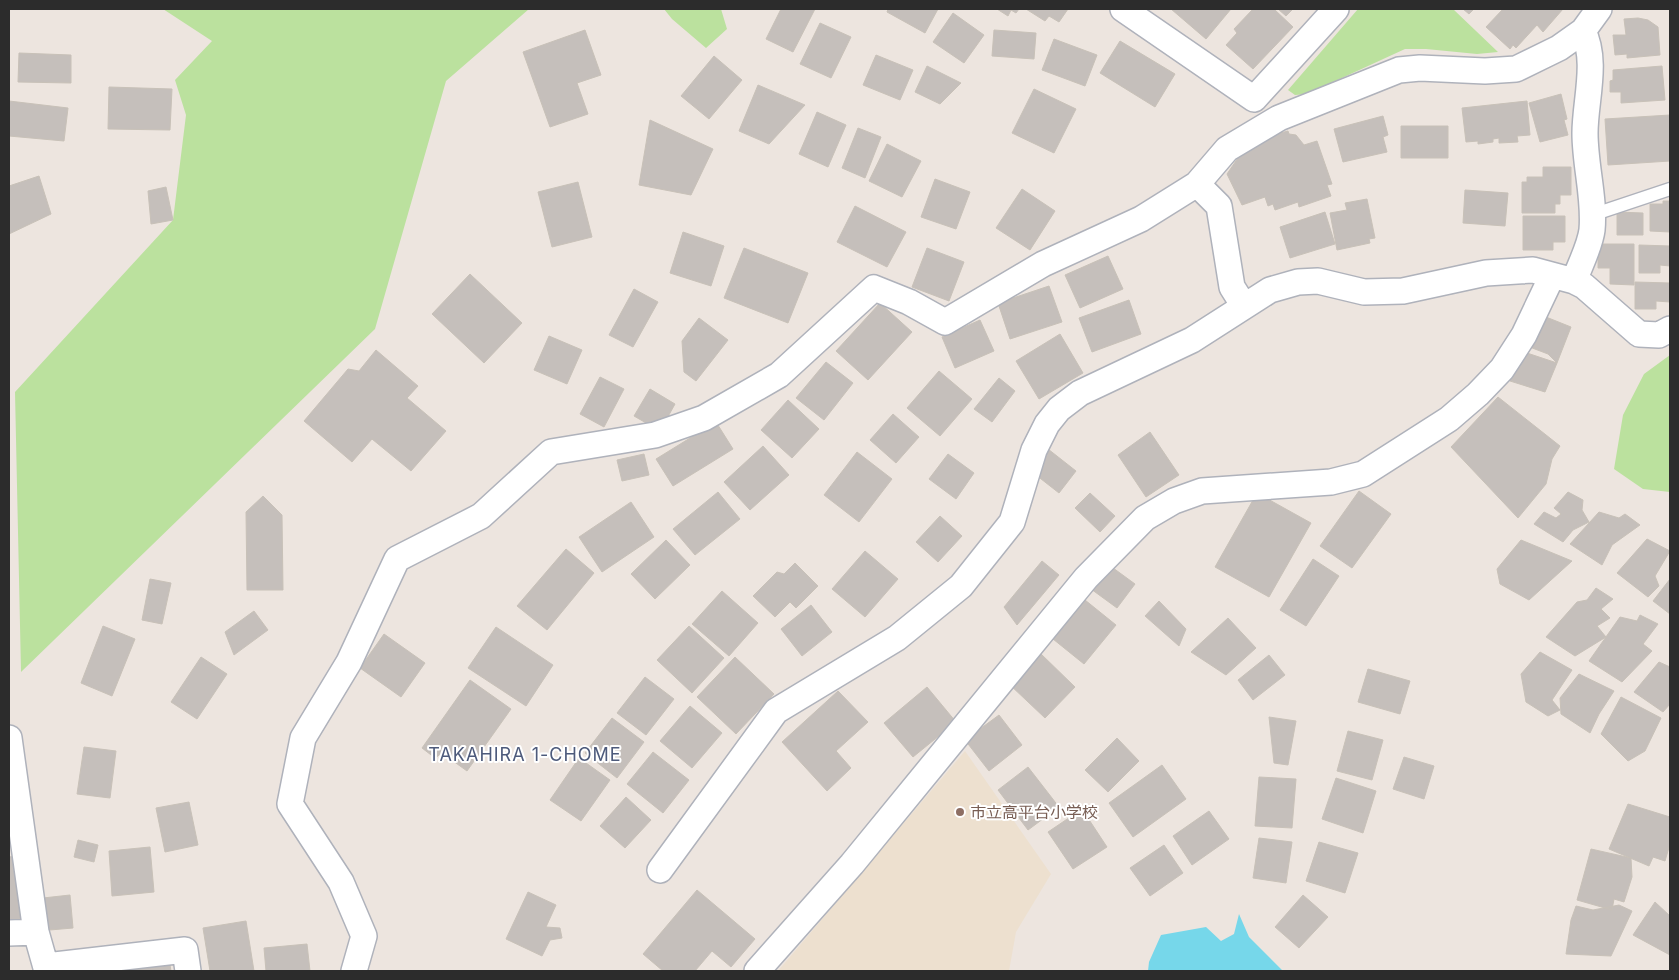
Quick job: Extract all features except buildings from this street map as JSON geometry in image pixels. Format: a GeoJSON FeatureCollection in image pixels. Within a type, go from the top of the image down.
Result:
{"type":"FeatureCollection","features":[{"type":"Feature","properties":{"kind":"street"},"geometry":{"type":"LineString","coordinates":[[1254,99],[1336,9]]}},
{"type":"Feature","properties":{"kind":"street"},"geometry":{"type":"LineString","coordinates":[[1138,13],[1279,118]]}},
{"type":"Feature","properties":{"kind":"street"},"geometry":{"type":"LineString","coordinates":[[354,971],[364,936],[341,882],[290,804],[303,738],[349,662],[396,559],[481,516],[551,452],[655,435],[713,414],[779,375],[874,288],[909,302],[945,322],[1043,264],[1141,219],[1197,184],[1227,150],[1279,118],[1399,70],[1420,68],[1485,71],[1516,69],[1559,48],[1589,16]]}},
{"type":"Feature","properties":{"kind":"street"},"geometry":{"type":"LineString","coordinates":[[757,971],[852,864],[1086,578],[1145,518],[1174,501],[1202,492],[1331,482],[1363,474],[1448,419],[1478,394],[1502,369],[1592,232],[1585,134],[1590,55],[1588,40],[1589,16]]}},
{"type":"Feature","properties":{"kind":"street"},"geometry":{"type":"LineString","coordinates":[[1197,184],[1219,206],[1232,287],[1244,306]]}},
{"type":"Feature","properties":{"kind":"street"},"geometry":{"type":"LineString","coordinates":[[660,870],[776,711],[897,638],[961,586],[1012,522],[1034,450],[1047,424],[1059,409],[1080,393],[1192,340],[1270,290],[1298,282],[1318,281],[1364,292],[1403,291],[1486,273],[1533,270],[1584,286],[1639,334],[1659,335],[1670,329]]}},
{"type":"Feature","properties":{"kind":"street"},"geometry":{"type":"LineString","coordinates":[[9,738],[36,932],[46,969],[185,950],[188,971]]}},
{"type":"Feature","properties":{"kind":"street"},"geometry":{"type":"LineString","coordinates":[[9,933],[36,932]]}},
{"type":"Feature","properties":{"kind":"lane"},"geometry":{"type":"LineString","coordinates":[[1592,215],[1670,189]]}},
{"type":"Feature","properties":{"kind":"shaded area","name":"市立高平台小学校"},"geometry":{"type":"Polygon","coordinates":[[[965,751],[1051,874],[1016,932],[1009,971],[778,971],[965,751]]]}},
{"type":"Feature","properties":{"kind":"green space"},"geometry":{"type":"Polygon","coordinates":[[[163,9],[529,9],[446,81],[375,329],[21,672],[15,392],[173,220],[186,115],[175,80],[212,41],[163,9]]]}},
{"type":"Feature","properties":{"kind":"green space"},"geometry":{"type":"Polygon","coordinates":[[[664,9],[721,9],[727,29],[706,48],[672,19],[664,9]]]}},
{"type":"Feature","properties":{"kind":"green space"},"geometry":{"type":"Polygon","coordinates":[[[1358,9],[1453,9],[1498,52],[1477,54],[1405,49],[1307,94],[1295,95],[1288,90],[1358,9]]]}},
{"type":"Feature","properties":{"kind":"green space"},"geometry":{"type":"Polygon","coordinates":[[[1670,355],[1670,492],[1643,489],[1614,469],[1623,415],[1644,374],[1670,355]]]}},
{"type":"Feature","properties":{"kind":"water"},"geometry":{"type":"Polygon","coordinates":[[[1239,914],[1249,937],[1283,971],[1148,971],[1149,962],[1161,935],[1206,927],[1221,941],[1234,934],[1239,914]]]}},
{"type":"Feature","properties":{"kind":"place","name":"市立高平台小学校"},"geometry":{"type":"Point","coordinates":[960,812]}},
{"type":"Feature","properties":{"kind":"district","name":"TAKAHIRA 1-CHOME"},"geometry":{"type":"Point","coordinates":[525,755]}}]}
